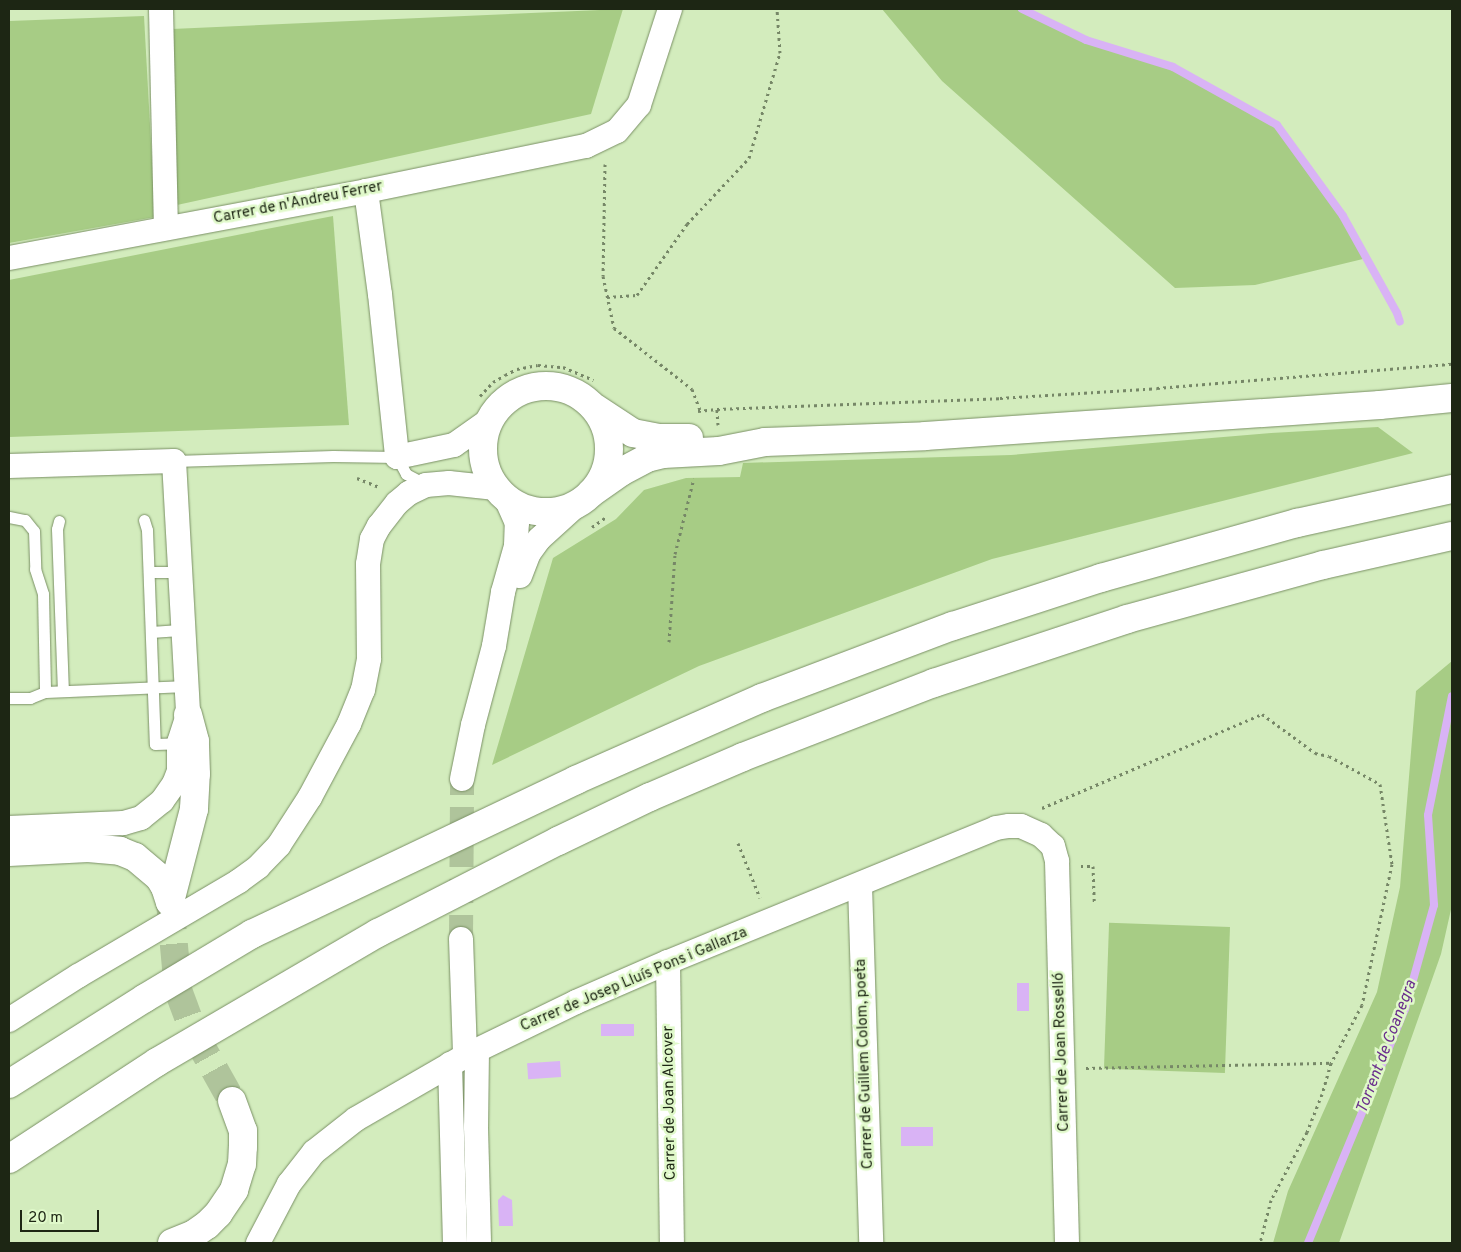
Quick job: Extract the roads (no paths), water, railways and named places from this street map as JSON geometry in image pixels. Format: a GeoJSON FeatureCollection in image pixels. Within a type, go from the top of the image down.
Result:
{"type":"FeatureCollection","features":[{"type":"Feature","properties":{"kind":"main road"},"geometry":{"type":"LineString","coordinates":[[596,396],[580,396],[556,387],[535,387],[512,396],[498,409],[485,408],[483,458],[501,493],[520,508],[544,513],[563,509],[621,472],[648,458],[718,443]]}},
{"type":"Feature","properties":{"kind":"main road"},"geometry":{"type":"LineString","coordinates":[[596,396],[621,426],[645,436],[718,443],[935,436],[1370,406],[1452,398]]}},
{"type":"Feature","properties":{"kind":"main road"},"geometry":{"type":"LineString","coordinates":[[586,496],[603,476],[608,454],[605,428],[596,396]]}},
{"type":"Feature","properties":{"kind":"main road"},"geometry":{"type":"LineString","coordinates":[[1297,523],[1452,472]]}},
{"type":"Feature","properties":{"kind":"main road"},"geometry":{"type":"LineString","coordinates":[[9,1084],[145,998],[252,934],[668,738],[762,698],[954,626],[1197,549],[1297,523],[1452,489]]}},
{"type":"Feature","properties":{"kind":"main road"},"geometry":{"type":"LineString","coordinates":[[9,1159],[157,1062],[321,966],[472,884],[650,797],[838,719],[1031,650],[1136,616],[1322,565],[1452,536]]}},
{"type":"Feature","properties":{"kind":"main road"},"geometry":{"type":"LineString","coordinates":[[1322,565],[1452,553]]}},
{"type":"Feature","properties":{"kind":"main road"},"geometry":{"type":"LineString","coordinates":[[9,852],[88,848],[120,851],[136,857],[159,877],[170,902],[194,809],[195,741],[188,715]]}},
{"type":"Feature","properties":{"kind":"main road"},"geometry":{"type":"LineString","coordinates":[[172,1243],[194,1234],[207,1225],[218,1214],[234,1190],[242,1164],[243,1139],[241,1124],[232,1102]]}},
{"type":"Feature","properties":{"kind":"street"},"geometry":{"type":"LineString","coordinates":[[161,9],[166,228]]}},
{"type":"Feature","properties":{"kind":"street","name":"Carrer de n'Andreu Ferrer"},"geometry":{"type":"LineString","coordinates":[[9,258],[366,191],[586,146],[617,131],[639,105],[670,9]]}},
{"type":"Feature","properties":{"kind":"street"},"geometry":{"type":"LineString","coordinates":[[366,191],[380,294],[398,458],[454,445],[485,408]]}},
{"type":"Feature","properties":{"kind":"street"},"geometry":{"type":"LineString","coordinates":[[9,466],[174,461],[188,715],[179,743],[179,771],[174,784],[162,801],[141,818],[123,824],[9,828]]}},
{"type":"Feature","properties":{"kind":"street"},"geometry":{"type":"LineString","coordinates":[[9,1020],[78,976],[240,881],[258,867],[279,846],[310,797],[349,724],[363,690],[369,659],[369,552],[372,540],[379,526],[397,503],[409,493],[426,485],[449,483],[501,493],[514,514],[517,534],[494,646],[471,733],[462,779]]}},
{"type":"Feature","properties":{"kind":"street"},"geometry":{"type":"LineString","coordinates":[[494,646],[529,553],[546,532],[586,496]]}},
{"type":"Feature","properties":{"kind":"street","name":"Carrer de Josep Lluís Pons i Gallarza"},"geometry":{"type":"LineString","coordinates":[[258,1243],[289,1184],[314,1152],[356,1119],[464,1057],[668,962],[996,828],[1021,826],[1041,835],[1053,846],[1057,861]]}},
{"type":"Feature","properties":{"kind":"street","name":"Carrer de Joan Rosselló"},"geometry":{"type":"LineString","coordinates":[[1057,861],[1067,1243]]}},
{"type":"Feature","properties":{"kind":"street","name":"Carrer de Guillem Colom, poeta"},"geometry":{"type":"LineString","coordinates":[[860,885],[871,1243]]}},
{"type":"Feature","properties":{"kind":"street"},"geometry":{"type":"LineString","coordinates":[[454,1243],[464,1057],[461,939]]}},
{"type":"Feature","properties":{"kind":"street","name":"Carrer de Joan Alcover"},"geometry":{"type":"LineString","coordinates":[[668,962],[672,1243]]}},
{"type":"Feature","properties":{"kind":"street"},"geometry":{"type":"LineString","coordinates":[[464,1057],[476,1127],[478,1243]]}},
{"type":"Feature","properties":{"kind":"lane"},"geometry":{"type":"LineString","coordinates":[[174,461],[333,456],[398,458],[406,474],[426,485]]}},
{"type":"Feature","properties":{"kind":"lane"},"geometry":{"type":"LineString","coordinates":[[9,517],[25,520],[34,532],[35,569],[43,594],[45,692]]}},
{"type":"Feature","properties":{"kind":"lane"},"geometry":{"type":"LineString","coordinates":[[144,520],[147,530],[155,744],[179,743]]}},
{"type":"Feature","properties":{"kind":"lane"},"geometry":{"type":"LineString","coordinates":[[59,521],[57,529],[63,691]]}},
{"type":"Feature","properties":{"kind":"lane"},"geometry":{"type":"LineString","coordinates":[[149,572],[180,572]]}},
{"type":"Feature","properties":{"kind":"lane"},"geometry":{"type":"LineString","coordinates":[[151,632],[183,630]]}},
{"type":"Feature","properties":{"kind":"lane"},"geometry":{"type":"LineString","coordinates":[[9,698],[30,698],[45,692],[187,686]]}},
{"type":"Feature","properties":{"kind":"waterway","name":"Torrent de Coanegra"},"geometry":{"type":"LineString","coordinates":[[1022,9],[1086,40],[1173,67],[1277,125],[1343,216],[1397,313],[1400,322]]}},
{"type":"Feature","properties":{"kind":"waterway","name":"Torrent de Coanegra"},"geometry":{"type":"LineString","coordinates":[[1308,1243],[1405,1009],[1434,905],[1428,815],[1452,696]]}},
{"type":"Feature","properties":{"kind":"tunnel"},"geometry":{"type":"LineString","coordinates":[[461,939],[462,779]]}},
{"type":"Feature","properties":{"kind":"tunnel"},"geometry":{"type":"LineString","coordinates":[[170,902],[178,990],[194,1033],[232,1101]]}}]}
